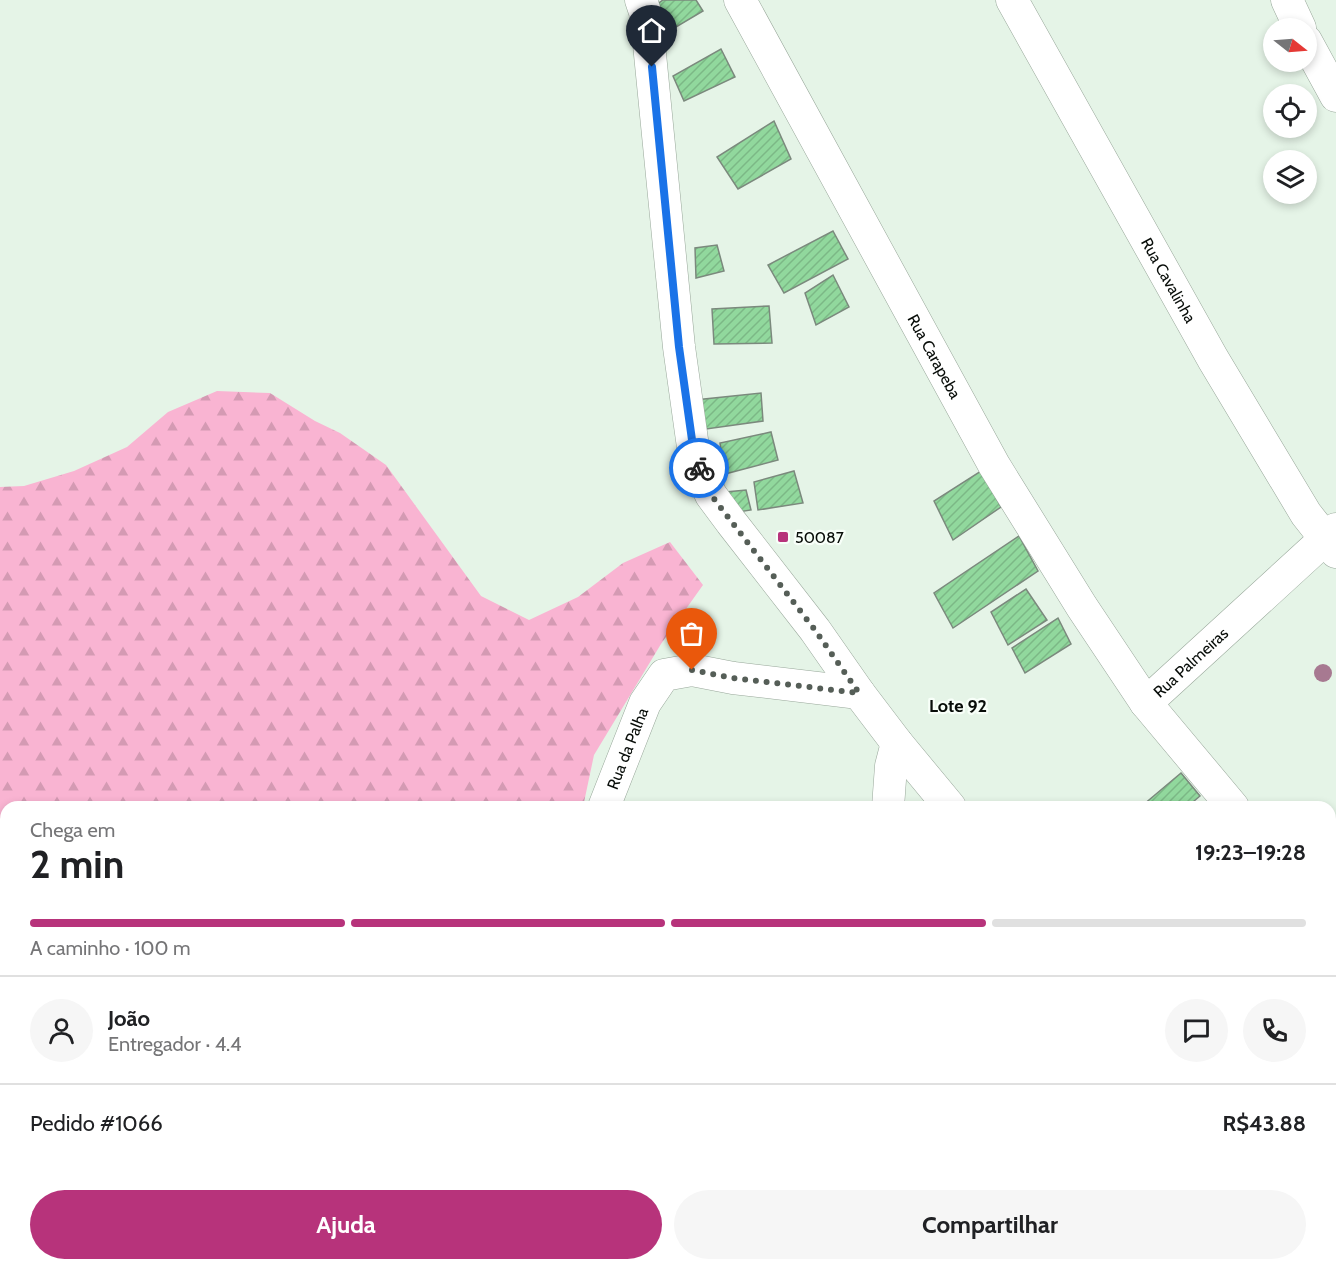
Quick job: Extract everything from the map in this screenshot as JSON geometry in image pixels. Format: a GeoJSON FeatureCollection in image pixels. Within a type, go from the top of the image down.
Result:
{"type":"FeatureCollection","features":[{"type":"Feature","properties":{"kind":"street"},"geometry":{"type":"LineString","coordinates":[[641,0],[649,44],[679,347],[693,447],[704,482],[718,504],[815,630],[859,693],[945,801]]}},
{"type":"Feature","properties":{"kind":"street","name":"Rua Carapeba"},"geometry":{"type":"LineString","coordinates":[[740,0],[994,465],[1082,608],[1146,703]]}},
{"type":"Feature","properties":{"kind":"street","name":"Rua Cavalinha"},"geometry":{"type":"LineString","coordinates":[[1012,0],[1213,359],[1306,514],[1332,540]]}},
{"type":"Feature","properties":{"kind":"street"},"geometry":{"type":"LineString","coordinates":[[1287,0],[1295,18]]}},
{"type":"Feature","properties":{"kind":"street"},"geometry":{"type":"LineString","coordinates":[[1317,61],[1336,96]]}},
{"type":"Feature","properties":{"kind":"street","name":"Rua Palmeiras"},"geometry":{"type":"LineString","coordinates":[[1228,801],[1146,703],[1332,540]]}},
{"type":"Feature","properties":{"kind":"street","name":"Rua da Palha"},"geometry":{"type":"LineString","coordinates":[[606,801],[645,703],[664,675],[692,670],[733,678],[859,693]]}},
{"type":"Feature","properties":{"kind":"street"},"geometry":{"type":"LineString","coordinates":[[888,801],[891,766],[897,743]]}},
{"type":"Feature","properties":{"kind":"green space"},"geometry":{"type":"Polygon","coordinates":[[[217,391],[270,393],[315,421],[340,433],[386,465],[481,596],[529,620],[578,597],[623,563],[670,542],[703,585],[661,644],[594,755],[584,801],[0,801],[0,487],[24,486],[74,471],[127,447],[168,412],[217,391]]]}},
{"type":"Feature","properties":{"kind":"building"},"geometry":{"type":"Polygon","coordinates":[[[663,0],[696,0],[703,11],[671,30],[656,5],[663,0]]]}},
{"type":"Feature","properties":{"kind":"building"},"geometry":{"type":"Polygon","coordinates":[[[721,49],[735,77],[684,101],[673,76],[721,49]]]}},
{"type":"Feature","properties":{"kind":"building"},"geometry":{"type":"Polygon","coordinates":[[[774,121],[791,159],[738,189],[717,157],[774,121]]]}},
{"type":"Feature","properties":{"kind":"building"},"geometry":{"type":"Polygon","coordinates":[[[833,231],[848,259],[784,293],[768,265],[833,231]]]}},
{"type":"Feature","properties":{"kind":"building"},"geometry":{"type":"Polygon","coordinates":[[[717,245],[724,271],[696,278],[695,248],[717,245]]]}},
{"type":"Feature","properties":{"kind":"building"},"geometry":{"type":"Polygon","coordinates":[[[833,275],[849,307],[816,325],[805,293],[833,275]]]}},
{"type":"Feature","properties":{"kind":"building"},"geometry":{"type":"Polygon","coordinates":[[[769,306],[772,343],[714,344],[712,309],[769,306]]]}},
{"type":"Feature","properties":{"kind":"building"},"geometry":{"type":"Polygon","coordinates":[[[761,393],[763,421],[699,430],[695,400],[761,393]]]}},
{"type":"Feature","properties":{"kind":"building"},"geometry":{"type":"Polygon","coordinates":[[[771,432],[778,460],[725,474],[720,443],[771,432]]]}},
{"type":"Feature","properties":{"kind":"building"},"geometry":{"type":"Polygon","coordinates":[[[794,471],[803,503],[758,510],[754,482],[794,471]]]}},
{"type":"Feature","properties":{"kind":"building"},"geometry":{"type":"Polygon","coordinates":[[[981,471],[1001,507],[953,540],[934,501],[981,471]]]}},
{"type":"Feature","properties":{"kind":"building"},"geometry":{"type":"Polygon","coordinates":[[[746,490],[751,510],[732,513],[726,492],[746,490]]]}},
{"type":"Feature","properties":{"kind":"building"},"geometry":{"type":"Polygon","coordinates":[[[1019,536],[1038,571],[953,628],[934,593],[1019,536]]]}},
{"type":"Feature","properties":{"kind":"building"},"geometry":{"type":"Polygon","coordinates":[[[1026,589],[1047,620],[1008,645],[991,612],[1026,589]]]}},
{"type":"Feature","properties":{"kind":"building"},"geometry":{"type":"Polygon","coordinates":[[[1058,618],[1071,644],[1025,673],[1012,648],[1058,618]]]}},
{"type":"Feature","properties":{"kind":"building"},"geometry":{"type":"Polygon","coordinates":[[[1181,773],[1200,796],[1194,801],[1148,801],[1181,773]]]}},
{"type":"Feature","properties":{"kind":"way so far"},"geometry":{"type":"LineString","coordinates":[[692,670],[733,678],[859,693],[815,630],[711,495],[699,468]]}},
{"type":"Feature","properties":{"kind":"place","name":"50087"},"geometry":{"type":"Point","coordinates":[783,537]}},
{"type":"Feature","properties":{"kind":"district","name":"Lote 92"},"geometry":{"type":"Point","coordinates":[958,706]}},
{"type":"Feature","properties":{"kind":"route"},"geometry":{"type":"LineString","coordinates":[[652,67],[679,347],[693,447],[699,468]]}}]}
